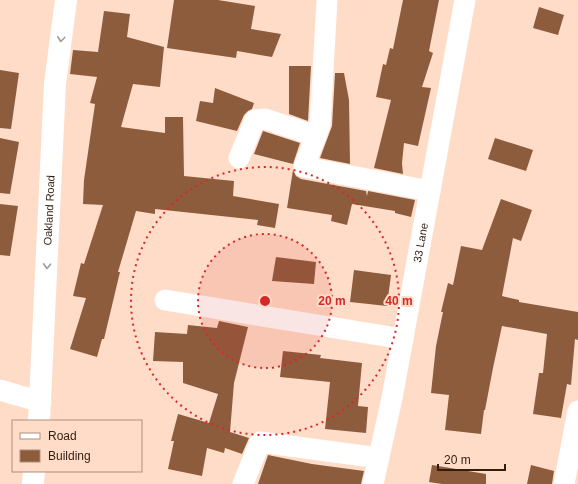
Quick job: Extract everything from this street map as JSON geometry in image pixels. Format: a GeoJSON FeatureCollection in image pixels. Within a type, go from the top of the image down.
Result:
{"type":"FeatureCollection","features":[{"type":"Feature","properties":{"kind":"street","name":"Oakland Road"},"geometry":{"type":"LineString","coordinates":[[40,411],[55,84],[66,0]]}},
{"type":"Feature","properties":{"kind":"street"},"geometry":{"type":"LineString","coordinates":[[327,0],[320,125],[304,167],[430,191]]}},
{"type":"Feature","properties":{"kind":"street","name":"33 Lane"},"geometry":{"type":"LineString","coordinates":[[373,484],[403,338],[465,0]]}},
{"type":"Feature","properties":{"kind":"street"},"geometry":{"type":"LineString","coordinates":[[239,158],[255,120],[265,119],[316,136]]}},
{"type":"Feature","properties":{"kind":"street"},"geometry":{"type":"LineString","coordinates":[[165,300],[403,338]]}},
{"type":"Feature","properties":{"kind":"street"},"geometry":{"type":"LineString","coordinates":[[0,390],[40,411]]}},
{"type":"Feature","properties":{"kind":"street"},"geometry":{"type":"LineString","coordinates":[[564,484],[578,411]]}},
{"type":"Feature","properties":{"kind":"street"},"geometry":{"type":"LineString","coordinates":[[243,484],[260,442],[379,458]]}},
{"type":"Feature","properties":{"kind":"street"},"geometry":{"type":"LineString","coordinates":[[33,484],[34,472]]}},
{"type":"Feature","properties":{"kind":"building"},"geometry":{"type":"Polygon","coordinates":[[[174,0],[218,0],[255,6],[251,29],[281,34],[272,57],[237,51],[236,58],[167,48],[174,0]]]}},
{"type":"Feature","properties":{"kind":"building"},"geometry":{"type":"Polygon","coordinates":[[[403,0],[439,0],[429,51],[433,53],[422,87],[431,88],[418,146],[404,143],[402,163],[403,174],[374,168],[391,100],[376,97],[383,64],[386,65],[390,48],[393,49],[403,0]]]}},
{"type":"Feature","properties":{"kind":"building"},"geometry":{"type":"Polygon","coordinates":[[[539,7],[564,15],[558,35],[533,28],[539,7]]]}},
{"type":"Feature","properties":{"kind":"building"},"geometry":{"type":"Polygon","coordinates":[[[104,11],[130,14],[127,37],[164,47],[160,87],[133,84],[121,127],[165,133],[165,117],[183,117],[184,176],[234,181],[233,196],[279,204],[275,228],[257,225],[258,220],[155,209],[155,214],[136,211],[118,272],[120,272],[104,339],[102,339],[97,357],[70,349],[86,298],[73,296],[81,263],[84,264],[103,205],[83,204],[84,180],[95,104],[90,103],[97,77],[70,74],[73,50],[98,52],[104,11]]]}},
{"type":"Feature","properties":{"kind":"building"},"geometry":{"type":"Polygon","coordinates":[[[289,66],[311,66],[308,121],[289,114],[289,66]]]}},
{"type":"Feature","properties":{"kind":"building"},"geometry":{"type":"Polygon","coordinates":[[[0,70],[19,73],[11,129],[0,128],[0,70]]]}},
{"type":"Feature","properties":{"kind":"building"},"geometry":{"type":"Polygon","coordinates":[[[335,73],[344,73],[349,100],[350,164],[320,158],[332,126],[335,73]]]}},
{"type":"Feature","properties":{"kind":"building"},"geometry":{"type":"Polygon","coordinates":[[[215,88],[254,103],[252,109],[244,115],[237,131],[196,121],[200,101],[213,103],[215,88]]]}},
{"type":"Feature","properties":{"kind":"building"},"geometry":{"type":"Polygon","coordinates":[[[263,131],[300,143],[293,164],[254,154],[263,131]]]}},
{"type":"Feature","properties":{"kind":"building"},"geometry":{"type":"Polygon","coordinates":[[[0,138],[19,142],[10,194],[0,193],[0,138]]]}},
{"type":"Feature","properties":{"kind":"building"},"geometry":{"type":"Polygon","coordinates":[[[495,138],[533,150],[526,171],[488,159],[495,138]]]}},
{"type":"Feature","properties":{"kind":"building"},"geometry":{"type":"Polygon","coordinates":[[[293,170],[296,176],[301,179],[366,191],[367,196],[368,191],[415,200],[411,217],[395,213],[395,211],[352,204],[347,225],[331,221],[332,215],[287,208],[293,170]]]}},
{"type":"Feature","properties":{"kind":"building"},"geometry":{"type":"Polygon","coordinates":[[[501,199],[532,210],[521,241],[513,238],[502,296],[519,300],[519,302],[578,312],[578,340],[575,339],[571,385],[567,384],[561,418],[533,414],[539,373],[543,373],[547,334],[502,326],[484,410],[481,434],[445,430],[449,395],[431,393],[436,346],[443,312],[441,312],[448,283],[453,285],[461,246],[482,250],[501,199]]]}},
{"type":"Feature","properties":{"kind":"building"},"geometry":{"type":"Polygon","coordinates":[[[0,204],[18,206],[10,256],[0,255],[0,204]]]}},
{"type":"Feature","properties":{"kind":"building"},"geometry":{"type":"Polygon","coordinates":[[[276,257],[316,262],[314,284],[272,281],[276,257]]]}},
{"type":"Feature","properties":{"kind":"building"},"geometry":{"type":"Polygon","coordinates":[[[354,270],[391,275],[387,306],[350,302],[354,270]]]}},
{"type":"Feature","properties":{"kind":"building"},"geometry":{"type":"Polygon","coordinates":[[[219,321],[248,327],[234,383],[230,432],[249,438],[242,454],[225,448],[224,453],[207,448],[202,476],[168,469],[174,441],[171,441],[178,414],[209,423],[218,394],[183,383],[183,362],[153,361],[155,332],[187,334],[188,325],[217,328],[219,321]]]}},
{"type":"Feature","properties":{"kind":"building"},"geometry":{"type":"Polygon","coordinates":[[[283,351],[321,355],[320,358],[362,363],[358,406],[368,407],[366,433],[325,429],[330,382],[280,377],[283,351]]]}},
{"type":"Feature","properties":{"kind":"building"},"geometry":{"type":"Polygon","coordinates":[[[268,455],[312,464],[364,471],[361,484],[258,484],[268,455]]]}},
{"type":"Feature","properties":{"kind":"building"},"geometry":{"type":"Polygon","coordinates":[[[432,465],[486,474],[486,484],[442,484],[429,482],[432,465]]]}},
{"type":"Feature","properties":{"kind":"building"},"geometry":{"type":"Polygon","coordinates":[[[531,465],[554,471],[552,484],[527,484],[531,465]]]}}]}
